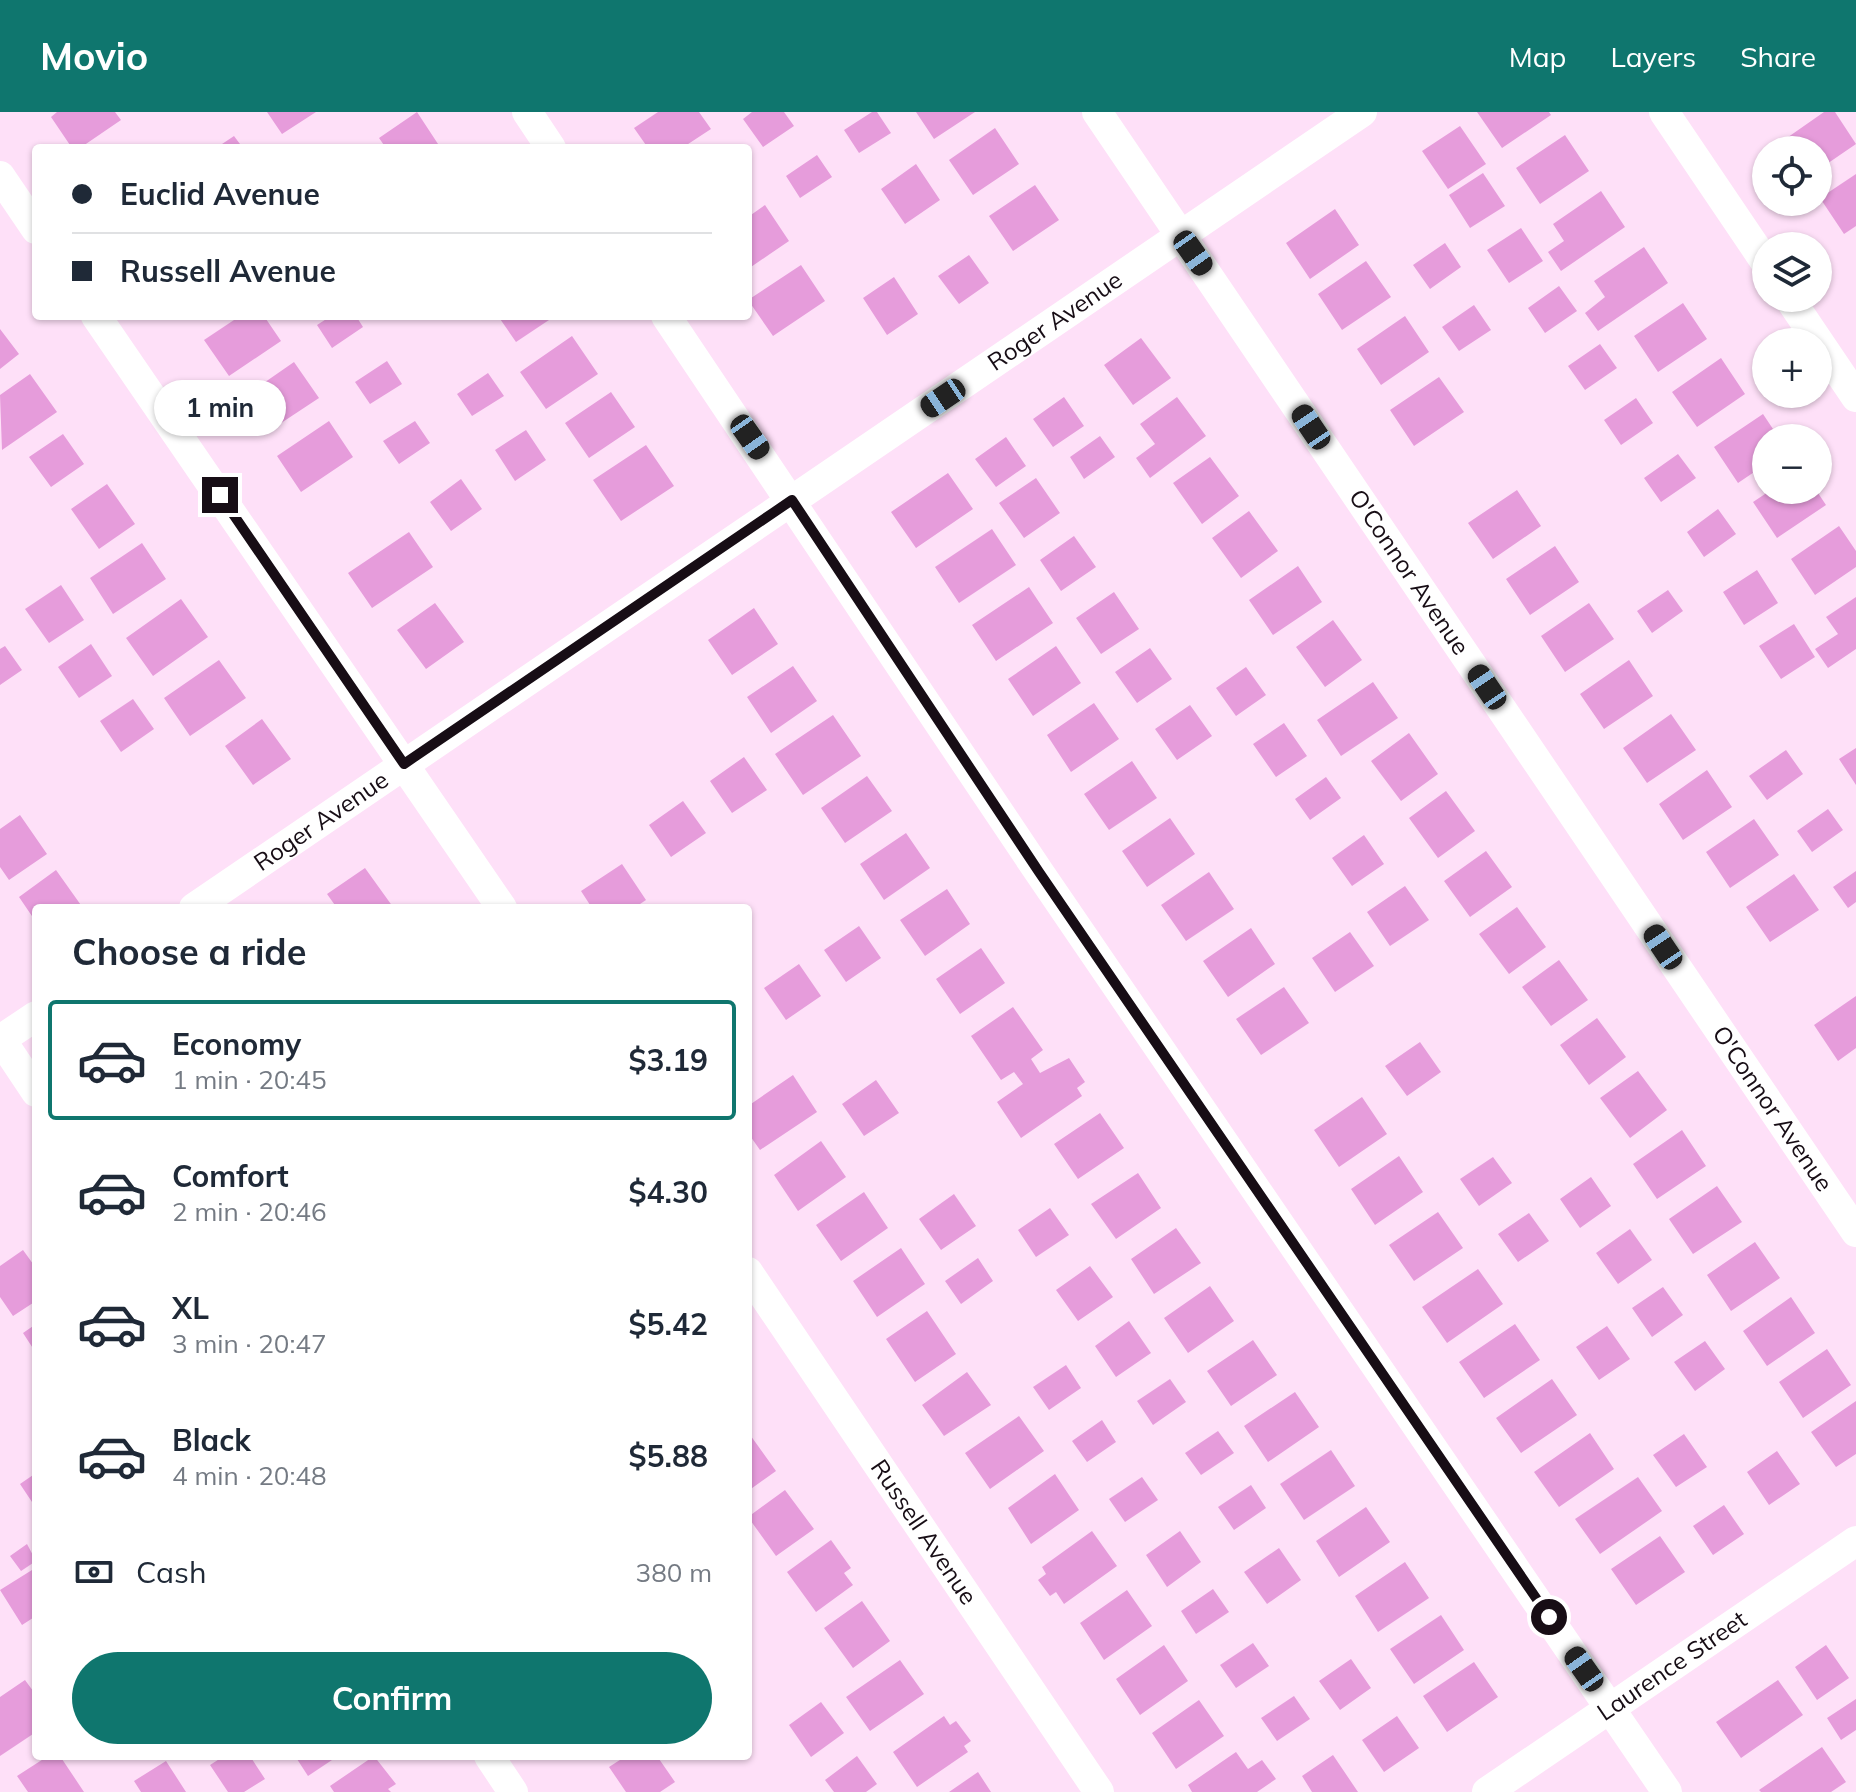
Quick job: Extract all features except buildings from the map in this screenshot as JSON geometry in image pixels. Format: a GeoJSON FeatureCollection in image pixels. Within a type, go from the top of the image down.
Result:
{"type":"FeatureCollection","features":[{"type":"Feature","properties":{"kind":"street"},"geometry":{"type":"LineString","coordinates":[[527,112],[548,144]]}},
{"type":"Feature","properties":{"kind":"street","name":"O'Connor Avenue"},"geometry":{"type":"LineString","coordinates":[[1097,112],[1856,1232]]}},
{"type":"Feature","properties":{"kind":"street","name":"Roger Avenue"},"geometry":{"type":"LineString","coordinates":[[200,904],[1362,112]]}},
{"type":"Feature","properties":{"kind":"street"},"geometry":{"type":"LineString","coordinates":[[1664,112],[1752,242]]}},
{"type":"Feature","properties":{"kind":"street"},"geometry":{"type":"LineString","coordinates":[[0,176],[32,223]]}},
{"type":"Feature","properties":{"kind":"street"},"geometry":{"type":"LineString","coordinates":[[1798,312],[1856,397]]}},
{"type":"Feature","properties":{"kind":"street"},"geometry":{"type":"LineString","coordinates":[[99,320],[499,904]]}},
{"type":"Feature","properties":{"kind":"street"},"geometry":{"type":"LineString","coordinates":[[669,320],[1048,885],[1667,1792]]}},
{"type":"Feature","properties":{"kind":"street"},"geometry":{"type":"LineString","coordinates":[[32,1019],[0,1039],[32,1086]]}},
{"type":"Feature","properties":{"kind":"street","name":"Russell Avenue"},"geometry":{"type":"LineString","coordinates":[[752,1278],[1099,1792]]}},
{"type":"Feature","properties":{"kind":"street","name":"Laurence Street"},"geometry":{"type":"LineString","coordinates":[[1487,1792],[1856,1541]]}},
{"type":"Feature","properties":{"kind":"street"},"geometry":{"type":"LineString","coordinates":[[492,1760],[513,1792]]}},
{"type":"Feature","properties":{"kind":"route"},"geometry":{"type":"LineString","coordinates":[[220,495],[404,764],[792,500],[1039,872],[1549,1617]]}}]}
